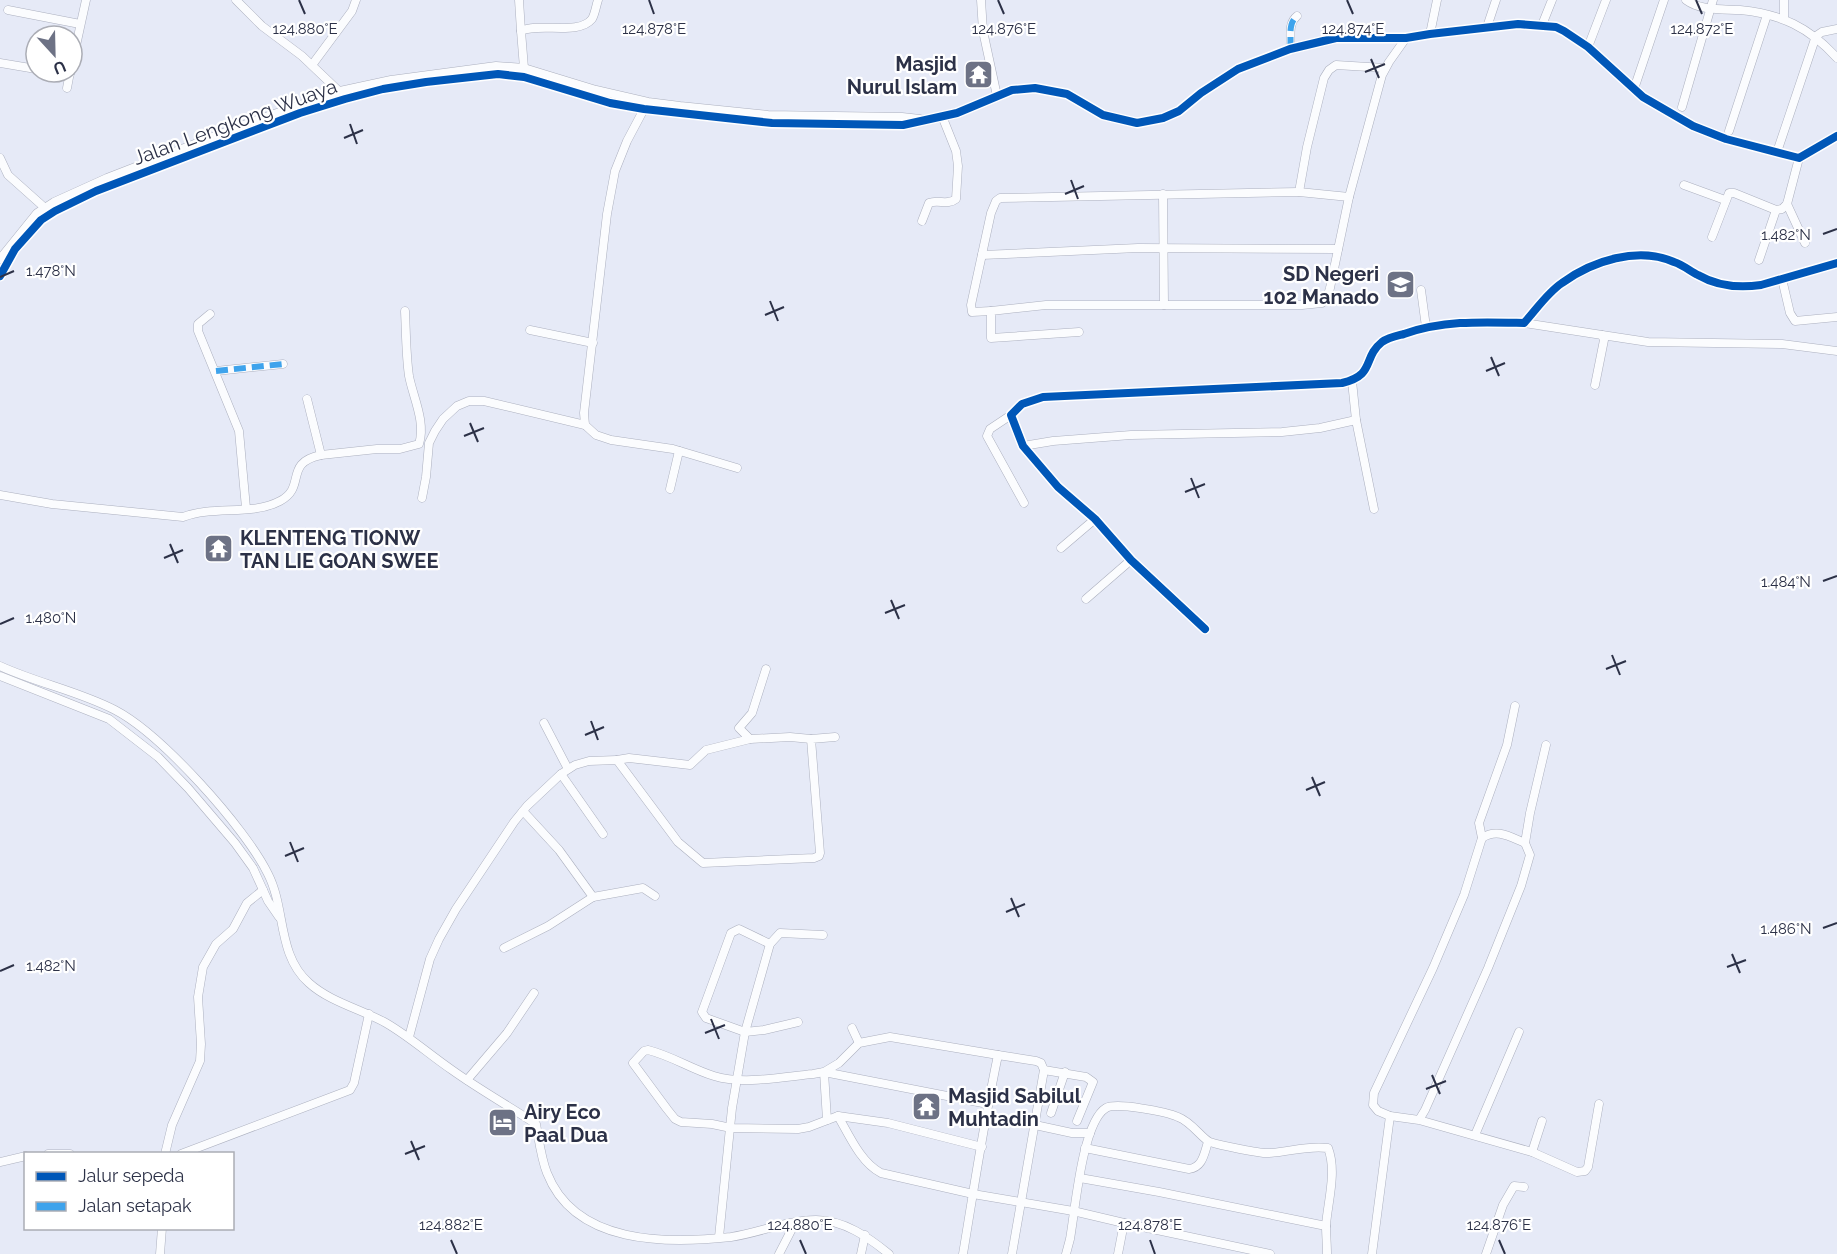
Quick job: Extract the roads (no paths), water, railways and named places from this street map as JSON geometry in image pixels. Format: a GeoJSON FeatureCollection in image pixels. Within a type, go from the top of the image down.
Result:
{"type":"FeatureCollection","features":[{"type":"Feature","properties":{"kind":"street"},"geometry":{"type":"LineString","coordinates":[[8,10],[80,24],[86,0]]}},
{"type":"Feature","properties":{"kind":"street"},"geometry":{"type":"LineString","coordinates":[[236,0],[262,26],[312,65],[343,95]]}},
{"type":"Feature","properties":{"kind":"street"},"geometry":{"type":"LineString","coordinates":[[519,0],[524,68]]}},
{"type":"Feature","properties":{"kind":"street"},"geometry":{"type":"LineString","coordinates":[[521,31],[528,28],[575,27],[586,24],[593,18],[598,0]]}},
{"type":"Feature","properties":{"kind":"street"},"geometry":{"type":"LineString","coordinates":[[981,0],[983,31],[997,96]]}},
{"type":"Feature","properties":{"kind":"street"},"geometry":{"type":"LineString","coordinates":[[1430,34],[1437,0]]}},
{"type":"Feature","properties":{"kind":"street"},"geometry":{"type":"LineString","coordinates":[[1487,27],[1496,0]]}},
{"type":"Feature","properties":{"kind":"street"},"geometry":{"type":"LineString","coordinates":[[1542,26],[1552,0]]}},
{"type":"Feature","properties":{"kind":"street"},"geometry":{"type":"LineString","coordinates":[[1588,46],[1606,0]]}},
{"type":"Feature","properties":{"kind":"street"},"geometry":{"type":"LineString","coordinates":[[1634,89],[1664,0]]}},
{"type":"Feature","properties":{"kind":"street"},"geometry":{"type":"LineString","coordinates":[[1686,0],[1691,4],[1712,4],[1784,19],[1816,36],[1837,58]]}},
{"type":"Feature","properties":{"kind":"street"},"geometry":{"type":"LineString","coordinates":[[1784,0],[1784,19]]}},
{"type":"Feature","properties":{"kind":"street"},"geometry":{"type":"LineString","coordinates":[[312,65],[359,1]]}},
{"type":"Feature","properties":{"kind":"street"},"geometry":{"type":"LineString","coordinates":[[1682,107],[1712,4]]}},
{"type":"Feature","properties":{"kind":"street"},"geometry":{"type":"LineString","coordinates":[[1729,131],[1767,15]]}},
{"type":"Feature","properties":{"kind":"street"},"geometry":{"type":"LineString","coordinates":[[1290,49],[1291,26],[1293,19],[1297,16]]}},
{"type":"Feature","properties":{"kind":"street","name":"Jalan Lengkong Wuaya"},"geometry":{"type":"LineString","coordinates":[[0,276],[15,249],[41,220],[96,191],[343,95],[498,74],[524,77],[610,103],[772,123],[903,125],[966,110],[1018,89],[1046,89],[1067,94],[1103,116],[1137,123],[1163,118],[1179,111],[1201,93],[1238,69],[1290,49],[1336,38],[1406,38],[1518,24],[1564,31],[1588,46],[1634,89],[1660,108],[1692,126],[1726,139],[1799,158]]}},
{"type":"Feature","properties":{"kind":"street"},"geometry":{"type":"LineString","coordinates":[[1777,152],[1816,36],[1822,32],[1837,29]]}},
{"type":"Feature","properties":{"kind":"street"},"geometry":{"type":"LineString","coordinates":[[1349,197],[1299,192],[1000,198],[993,204],[971,305],[972,312],[1046,305],[1322,303],[1327,298],[1330,288],[1349,197],[1385,68],[1406,38]]}},
{"type":"Feature","properties":{"kind":"street"},"geometry":{"type":"LineString","coordinates":[[0,63],[24,67]]}},
{"type":"Feature","properties":{"kind":"street"},"geometry":{"type":"LineString","coordinates":[[1299,192],[1307,147],[1324,78],[1329,70],[1336,65],[1385,68]]}},
{"type":"Feature","properties":{"kind":"street","name":"Jalan Lengkong Wuaya"},"geometry":{"type":"LineString","coordinates":[[0,259],[27,224],[45,208],[76,191],[254,121],[391,80],[496,66],[524,68],[596,90],[648,102],[768,115],[910,117],[921,120]]}},
{"type":"Feature","properties":{"kind":"street"},"geometry":{"type":"LineString","coordinates":[[67,88],[68,84]]}},
{"type":"Feature","properties":{"kind":"street"},"geometry":{"type":"LineString","coordinates":[[585,425],[584,413],[595,312],[615,171],[627,141],[645,109]]}},
{"type":"Feature","properties":{"kind":"street"},"geometry":{"type":"LineString","coordinates":[[922,221],[929,203],[933,201],[945,203],[956,199],[958,166],[956,151],[942,116]]}},
{"type":"Feature","properties":{"kind":"street"},"geometry":{"type":"LineString","coordinates":[[1712,237],[1725,200],[1732,192],[1776,210],[1782,208],[1786,204],[1799,158],[1837,136]]}},
{"type":"Feature","properties":{"kind":"street"},"geometry":{"type":"LineString","coordinates":[[0,158],[4,177],[45,208]]}},
{"type":"Feature","properties":{"kind":"street"},"geometry":{"type":"LineString","coordinates":[[1684,185],[1725,200]]}},
{"type":"Feature","properties":{"kind":"street"},"geometry":{"type":"LineString","coordinates":[[1163,194],[1164,305]]}},
{"type":"Feature","properties":{"kind":"street"},"geometry":{"type":"LineString","coordinates":[[1786,204],[1805,243]]}},
{"type":"Feature","properties":{"kind":"street"},"geometry":{"type":"LineString","coordinates":[[1759,260],[1776,210]]}},
{"type":"Feature","properties":{"kind":"street"},"geometry":{"type":"LineString","coordinates":[[982,255],[1088,249],[1338,249]]}},
{"type":"Feature","properties":{"kind":"street"},"geometry":{"type":"LineString","coordinates":[[1524,323],[1560,284],[1586,268],[1618,258],[1658,256],[1677,262],[1708,280],[1748,287],[1837,263]]}},
{"type":"Feature","properties":{"kind":"street"},"geometry":{"type":"LineString","coordinates":[[1782,279],[1790,313],[1795,321],[1837,317]]}},
{"type":"Feature","properties":{"kind":"street"},"geometry":{"type":"LineString","coordinates":[[1422,290],[1426,327]]}},
{"type":"Feature","properties":{"kind":"street"},"geometry":{"type":"LineString","coordinates":[[0,495],[52,504],[183,517],[202,511],[255,508],[280,501],[290,493],[295,485],[298,469],[303,461],[321,455],[400,449],[419,444],[421,431],[416,398],[409,375],[405,311]]}},
{"type":"Feature","properties":{"kind":"street"},"geometry":{"type":"LineString","coordinates":[[991,311],[991,338],[1079,332]]}},
{"type":"Feature","properties":{"kind":"street"},"geometry":{"type":"LineString","coordinates":[[210,314],[198,324],[198,331],[239,431],[246,508]]}},
{"type":"Feature","properties":{"kind":"street"},"geometry":{"type":"LineString","coordinates":[[1023,503],[987,436],[990,429],[1011,415],[1022,404],[1043,398],[1308,386],[1353,381],[1364,373],[1380,344],[1389,338],[1426,327],[1459,322],[1524,323],[1648,342],[1782,344],[1837,351]]}},
{"type":"Feature","properties":{"kind":"street"},"geometry":{"type":"LineString","coordinates":[[530,330],[593,343]]}},
{"type":"Feature","properties":{"kind":"street"},"geometry":{"type":"LineString","coordinates":[[1595,385],[1604,340],[1602,335]]}},
{"type":"Feature","properties":{"kind":"street"},"geometry":{"type":"LineString","coordinates":[[216,371],[283,364]]}},
{"type":"Feature","properties":{"kind":"street"},"geometry":{"type":"LineString","coordinates":[[1353,381],[1356,420],[1374,508]]}},
{"type":"Feature","properties":{"kind":"street"},"geometry":{"type":"LineString","coordinates":[[307,399],[321,455]]}},
{"type":"Feature","properties":{"kind":"street"},"geometry":{"type":"LineString","coordinates":[[422,498],[429,443],[443,419],[457,405],[469,401],[484,401],[585,425],[596,435],[611,440],[680,451],[737,468]]}},
{"type":"Feature","properties":{"kind":"street"},"geometry":{"type":"LineString","coordinates":[[1011,415],[1023,446],[1058,487],[1095,519],[1131,560],[1205,629]]}},
{"type":"Feature","properties":{"kind":"street"},"geometry":{"type":"LineString","coordinates":[[1023,446],[1053,441],[1131,435],[1282,432],[1320,428],[1356,420]]}},
{"type":"Feature","properties":{"kind":"street"},"geometry":{"type":"LineString","coordinates":[[670,489],[680,451]]}},
{"type":"Feature","properties":{"kind":"street"},"geometry":{"type":"LineString","coordinates":[[1061,548],[1095,519]]}},
{"type":"Feature","properties":{"kind":"street"},"geometry":{"type":"LineString","coordinates":[[1086,599],[1131,560]]}},
{"type":"Feature","properties":{"kind":"street"},"geometry":{"type":"LineString","coordinates":[[0,666],[94,700],[140,725],[191,775],[243,834],[269,876],[276,892],[284,940],[290,955],[308,982],[325,994],[369,1014],[409,1037],[467,1080],[536,1124],[547,1174],[557,1192],[577,1214],[597,1226],[630,1236],[682,1241],[731,1236],[817,1220],[846,1227],[865,1235],[889,1254]]}},
{"type":"Feature","properties":{"kind":"street"},"geometry":{"type":"LineString","coordinates":[[750,739],[739,729],[752,713],[766,669]]}},
{"type":"Feature","properties":{"kind":"street"},"geometry":{"type":"LineString","coordinates":[[0,676],[109,719],[158,757],[188,788],[253,868],[268,901],[281,921]]}},
{"type":"Feature","properties":{"kind":"street"},"geometry":{"type":"LineString","coordinates":[[1515,706],[1507,745],[1479,823],[1482,838],[1464,895],[1433,968],[1374,1093],[1372,1105],[1378,1111],[1390,1116],[1419,1120],[1532,1152],[1577,1172],[1585,1171],[1588,1167],[1599,1104]]}},
{"type":"Feature","properties":{"kind":"street"},"geometry":{"type":"LineString","coordinates":[[544,723],[565,772],[603,834]]}},
{"type":"Feature","properties":{"kind":"street"},"geometry":{"type":"LineString","coordinates":[[409,1037],[430,959],[446,924],[523,811],[565,772],[589,761],[629,758],[690,765],[706,750],[750,739],[835,737]]}},
{"type":"Feature","properties":{"kind":"street"},"geometry":{"type":"LineString","coordinates":[[617,760],[678,842],[703,863],[814,858],[820,853],[811,739]]}},
{"type":"Feature","properties":{"kind":"street"},"geometry":{"type":"LineString","coordinates":[[1419,1120],[1504,930],[1530,855],[1525,843],[1546,745]]}},
{"type":"Feature","properties":{"kind":"street"},"geometry":{"type":"LineString","coordinates":[[213,818],[222,810]]}},
{"type":"Feature","properties":{"kind":"street"},"geometry":{"type":"LineString","coordinates":[[523,811],[559,850],[593,897]]}},
{"type":"Feature","properties":{"kind":"street"},"geometry":{"type":"LineString","coordinates":[[1482,838],[1490,833],[1499,832],[1525,843]]}},
{"type":"Feature","properties":{"kind":"street"},"geometry":{"type":"LineString","coordinates":[[504,948],[548,926],[593,897],[643,888],[655,896]]}},
{"type":"Feature","properties":{"kind":"street"},"geometry":{"type":"LineString","coordinates":[[165,1152],[172,1125],[200,1061],[198,997],[203,967],[216,944],[233,928],[247,903],[263,890]]}},
{"type":"Feature","properties":{"kind":"street"},"geometry":{"type":"LineString","coordinates":[[770,944],[739,929],[731,933],[702,1010],[706,1018],[746,1032],[798,1022]]}},
{"type":"Feature","properties":{"kind":"street"},"geometry":{"type":"LineString","coordinates":[[719,1237],[737,1081],[746,1032],[770,944],[780,933],[823,935]]}},
{"type":"Feature","properties":{"kind":"street"},"geometry":{"type":"LineString","coordinates":[[467,1080],[507,1033],[534,993]]}},
{"type":"Feature","properties":{"kind":"street"},"geometry":{"type":"LineString","coordinates":[[186,1152],[350,1090],[354,1083],[369,1014]]}},
{"type":"Feature","properties":{"kind":"street"},"geometry":{"type":"LineString","coordinates":[[852,1028],[859,1043]]}},
{"type":"Feature","properties":{"kind":"street"},"geometry":{"type":"LineString","coordinates":[[1475,1135],[1519,1032]]}},
{"type":"Feature","properties":{"kind":"street"},"geometry":{"type":"LineString","coordinates":[[824,1072],[839,1063],[859,1043],[883,1038],[906,1038],[969,1052],[1036,1060],[1041,1063],[1044,1070],[1012,1254]]}},
{"type":"Feature","properties":{"kind":"street"},"geometry":{"type":"LineString","coordinates":[[982,1147],[888,1123],[838,1116],[809,1128],[798,1129],[731,1128],[681,1122],[675,1119],[633,1063],[644,1051],[648,1050],[668,1055],[714,1076],[737,1081],[824,1072],[988,1104]]}},
{"type":"Feature","properties":{"kind":"street"},"geometry":{"type":"LineString","coordinates":[[963,1254],[998,1055]]}},
{"type":"Feature","properties":{"kind":"street"},"geometry":{"type":"LineString","coordinates":[[1044,1070],[1086,1077],[1093,1082],[1077,1121]]}},
{"type":"Feature","properties":{"kind":"street"},"geometry":{"type":"LineString","coordinates":[[824,1072],[828,1120]]}},
{"type":"Feature","properties":{"kind":"street"},"geometry":{"type":"LineString","coordinates":[[1051,1113],[1065,1072]]}},
{"type":"Feature","properties":{"kind":"street"},"geometry":{"type":"LineString","coordinates":[[1066,1254],[1090,1133],[1105,1108],[1119,1106],[1177,1116],[1194,1127],[1208,1142],[1265,1154],[1303,1147],[1328,1148],[1331,1177],[1326,1226],[1327,1254]]}},
{"type":"Feature","properties":{"kind":"street"},"geometry":{"type":"LineString","coordinates":[[838,1116],[873,1169],[881,1173],[973,1194],[1074,1211],[1270,1254]]}},
{"type":"Feature","properties":{"kind":"street"},"geometry":{"type":"LineString","coordinates":[[1372,1254],[1390,1116]]}},
{"type":"Feature","properties":{"kind":"street"},"geometry":{"type":"LineString","coordinates":[[1532,1152],[1542,1120]]}},
{"type":"Feature","properties":{"kind":"street"},"geometry":{"type":"LineString","coordinates":[[1035,1125],[1072,1133],[1090,1133]]}},
{"type":"Feature","properties":{"kind":"street"},"geometry":{"type":"LineString","coordinates":[[1086,1148],[1189,1169],[1200,1165],[1208,1142]]}},
{"type":"Feature","properties":{"kind":"street"},"geometry":{"type":"LineString","coordinates":[[0,1162],[24,1156]]}},
{"type":"Feature","properties":{"kind":"street"},"geometry":{"type":"LineString","coordinates":[[1080,1178],[1159,1191],[1326,1226]]}},
{"type":"Feature","properties":{"kind":"street"},"geometry":{"type":"LineString","coordinates":[[1486,1254],[1503,1205],[1514,1186],[1524,1187]]}},
{"type":"Feature","properties":{"kind":"street"},"geometry":{"type":"LineString","coordinates":[[779,1254],[795,1223]]}},
{"type":"Feature","properties":{"kind":"street"},"geometry":{"type":"LineString","coordinates":[[1119,1254],[1124,1223]]}},
{"type":"Feature","properties":{"kind":"street"},"geometry":{"type":"LineString","coordinates":[[160,1254],[162,1230]]}},
{"type":"Feature","properties":{"kind":"street"},"geometry":{"type":"LineString","coordinates":[[861,1254],[865,1235]]}},
{"type":"Feature","properties":{"kind":"place","name":"Masjid Nurul Islam"},"geometry":{"type":"Point","coordinates":[978,75]}},
{"type":"Feature","properties":{"kind":"place","name":"SD Negeri 102 Manado"},"geometry":{"type":"Point","coordinates":[1400,285]}},
{"type":"Feature","properties":{"kind":"place","name":"KLENTENG TIONW TAN LIE GOAN SWEE"},"geometry":{"type":"Point","coordinates":[219,549]}},
{"type":"Feature","properties":{"kind":"place","name":"Masjid Sabilul Muhtadin"},"geometry":{"type":"Point","coordinates":[927,1107]}},
{"type":"Feature","properties":{"kind":"place","name":"Airy Eco Paal Dua"},"geometry":{"type":"Point","coordinates":[503,1123]}}]}
